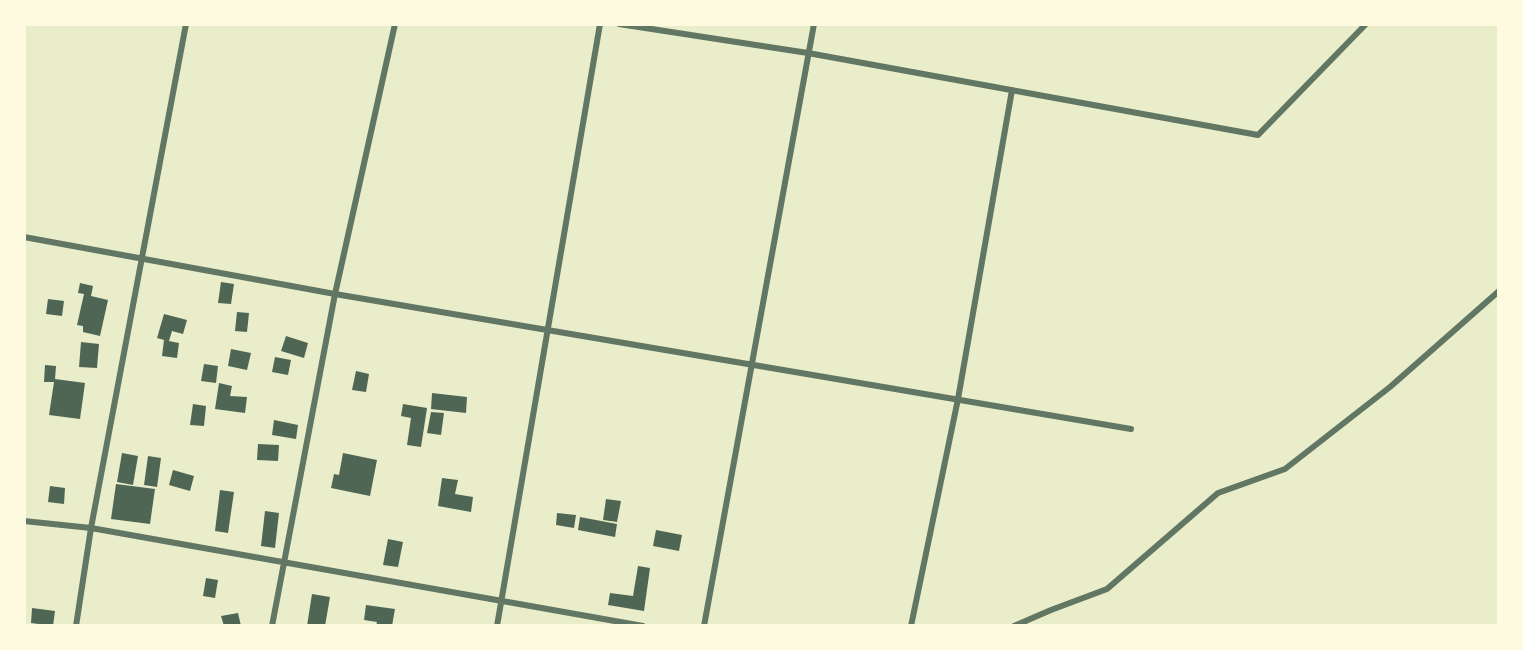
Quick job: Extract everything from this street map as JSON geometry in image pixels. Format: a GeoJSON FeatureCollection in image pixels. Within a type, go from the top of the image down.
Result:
{"type":"FeatureCollection","features":[{"type":"Feature","properties":{"kind":"street"},"geometry":{"type":"LineString","coordinates":[[76,626],[91,528],[186,24]]}},
{"type":"Feature","properties":{"kind":"street"},"geometry":{"type":"LineString","coordinates":[[272,626],[335,294],[395,24]]}},
{"type":"Feature","properties":{"kind":"street"},"geometry":{"type":"LineString","coordinates":[[497,626],[600,24]]}},
{"type":"Feature","properties":{"kind":"street"},"geometry":{"type":"LineString","coordinates":[[619,24],[808,53],[1258,135],[1366,24]]}},
{"type":"Feature","properties":{"kind":"street"},"geometry":{"type":"LineString","coordinates":[[704,626],[814,24]]}},
{"type":"Feature","properties":{"kind":"street"},"geometry":{"type":"LineString","coordinates":[[911,626],[958,399],[1012,90]]}},
{"type":"Feature","properties":{"kind":"street"},"geometry":{"type":"LineString","coordinates":[[24,237],[335,294],[1131,429]]}},
{"type":"Feature","properties":{"kind":"street"},"geometry":{"type":"LineString","coordinates":[[1014,626],[1107,590],[1218,493],[1285,469],[1390,387],[1499,291]]}},
{"type":"Feature","properties":{"kind":"street"},"geometry":{"type":"LineString","coordinates":[[24,521],[91,528],[643,626]]}},
{"type":"Feature","properties":{"kind":"building"},"geometry":{"type":"Polygon","coordinates":[[[221,282],[234,284],[231,304],[218,303],[221,282]]]}},
{"type":"Feature","properties":{"kind":"building"},"geometry":{"type":"Polygon","coordinates":[[[80,283],[93,286],[91,296],[108,300],[100,336],[83,332],[83,326],[77,325],[84,294],[78,293],[80,283]]]}},
{"type":"Feature","properties":{"kind":"building"},"geometry":{"type":"Polygon","coordinates":[[[48,299],[64,301],[62,316],[46,314],[48,299]]]}},
{"type":"Feature","properties":{"kind":"building"},"geometry":{"type":"Polygon","coordinates":[[[237,312],[249,313],[247,332],[235,331],[237,312]]]}},
{"type":"Feature","properties":{"kind":"building"},"geometry":{"type":"Polygon","coordinates":[[[164,314],[187,320],[183,334],[172,331],[169,341],[179,343],[177,358],[162,356],[164,340],[157,338],[164,314]]]}},
{"type":"Feature","properties":{"kind":"building"},"geometry":{"type":"Polygon","coordinates":[[[286,336],[308,343],[304,358],[281,351],[286,336]]]}},
{"type":"Feature","properties":{"kind":"building"},"geometry":{"type":"Polygon","coordinates":[[[81,342],[99,344],[97,368],[79,367],[81,342]]]}},
{"type":"Feature","properties":{"kind":"building"},"geometry":{"type":"Polygon","coordinates":[[[231,349],[251,353],[247,370],[228,366],[231,349]]]}},
{"type":"Feature","properties":{"kind":"building"},"geometry":{"type":"Polygon","coordinates":[[[275,357],[291,360],[288,375],[272,372],[275,357]]]}},
{"type":"Feature","properties":{"kind":"building"},"geometry":{"type":"Polygon","coordinates":[[[204,364],[218,366],[216,383],[201,381],[204,364]]]}},
{"type":"Feature","properties":{"kind":"building"},"geometry":{"type":"Polygon","coordinates":[[[45,365],[56,366],[55,379],[85,383],[80,419],[49,415],[54,382],[44,382],[45,365]]]}},
{"type":"Feature","properties":{"kind":"building"},"geometry":{"type":"Polygon","coordinates":[[[356,371],[369,374],[366,392],[352,390],[356,371]]]}},
{"type":"Feature","properties":{"kind":"building"},"geometry":{"type":"Polygon","coordinates":[[[219,383],[232,386],[230,396],[247,397],[245,413],[215,409],[219,383]]]}},
{"type":"Feature","properties":{"kind":"building"},"geometry":{"type":"Polygon","coordinates":[[[432,393],[467,397],[466,413],[431,409],[432,393]]]}},
{"type":"Feature","properties":{"kind":"building"},"geometry":{"type":"Polygon","coordinates":[[[193,404],[206,406],[204,426],[190,425],[193,404]]]}},
{"type":"Feature","properties":{"kind":"building"},"geometry":{"type":"Polygon","coordinates":[[[403,404],[427,408],[421,447],[407,445],[411,418],[401,416],[403,404]]]}},
{"type":"Feature","properties":{"kind":"building"},"geometry":{"type":"Polygon","coordinates":[[[431,412],[444,413],[441,435],[427,433],[431,412]]]}},
{"type":"Feature","properties":{"kind":"building"},"geometry":{"type":"Polygon","coordinates":[[[274,420],[298,425],[296,439],[272,435],[274,420]]]}},
{"type":"Feature","properties":{"kind":"building"},"geometry":{"type":"Polygon","coordinates":[[[258,444],[279,445],[278,461],[257,460],[258,444]]]}},
{"type":"Feature","properties":{"kind":"building"},"geometry":{"type":"Polygon","coordinates":[[[122,453],[138,456],[133,485],[117,482],[122,453]]]}},
{"type":"Feature","properties":{"kind":"building"},"geometry":{"type":"Polygon","coordinates":[[[343,453],[377,460],[370,496],[331,488],[334,474],[339,475],[343,453]]]}},
{"type":"Feature","properties":{"kind":"building"},"geometry":{"type":"Polygon","coordinates":[[[148,456],[161,458],[157,487],[144,485],[148,456]]]}},
{"type":"Feature","properties":{"kind":"building"},"geometry":{"type":"Polygon","coordinates":[[[173,470],[194,476],[190,491],[169,485],[173,470]]]}},
{"type":"Feature","properties":{"kind":"building"},"geometry":{"type":"Polygon","coordinates":[[[442,478],[458,480],[455,494],[473,497],[471,512],[438,506],[442,478]]]}},
{"type":"Feature","properties":{"kind":"building"},"geometry":{"type":"Polygon","coordinates":[[[116,484],[155,489],[150,524],[111,519],[116,484]]]}},
{"type":"Feature","properties":{"kind":"building"},"geometry":{"type":"Polygon","coordinates":[[[50,486],[65,488],[64,504],[48,502],[50,486]]]}},
{"type":"Feature","properties":{"kind":"building"},"geometry":{"type":"Polygon","coordinates":[[[220,490],[234,492],[228,533],[215,531],[220,490]]]}},
{"type":"Feature","properties":{"kind":"building"},"geometry":{"type":"Polygon","coordinates":[[[606,499],[621,501],[617,522],[603,520],[606,499]]]}},
{"type":"Feature","properties":{"kind":"building"},"geometry":{"type":"Polygon","coordinates":[[[265,511],[279,513],[275,548],[261,546],[265,511]]]}},
{"type":"Feature","properties":{"kind":"building"},"geometry":{"type":"Polygon","coordinates":[[[557,513],[576,515],[574,528],[556,525],[557,513]]]}},
{"type":"Feature","properties":{"kind":"building"},"geometry":{"type":"Polygon","coordinates":[[[580,517],[617,524],[615,537],[578,530],[580,517]]]}},
{"type":"Feature","properties":{"kind":"building"},"geometry":{"type":"Polygon","coordinates":[[[656,530],[682,535],[679,551],[653,546],[656,530]]]}},
{"type":"Feature","properties":{"kind":"building"},"geometry":{"type":"Polygon","coordinates":[[[388,539],[403,542],[398,567],[383,565],[388,539]]]}},
{"type":"Feature","properties":{"kind":"building"},"geometry":{"type":"Polygon","coordinates":[[[638,566],[650,568],[644,611],[608,605],[610,593],[633,596],[638,566]]]}},
{"type":"Feature","properties":{"kind":"building"},"geometry":{"type":"Polygon","coordinates":[[[206,578],[218,580],[215,598],[203,596],[206,578]]]}},
{"type":"Feature","properties":{"kind":"building"},"geometry":{"type":"Polygon","coordinates":[[[312,594],[330,597],[325,626],[307,626],[312,594]]]}},
{"type":"Feature","properties":{"kind":"building"},"geometry":{"type":"Polygon","coordinates":[[[366,605],[395,609],[392,626],[376,626],[377,622],[364,620],[366,605]]]}},
{"type":"Feature","properties":{"kind":"building"},"geometry":{"type":"Polygon","coordinates":[[[32,608],[55,611],[53,626],[31,623],[32,608]]]}},
{"type":"Feature","properties":{"kind":"building"},"geometry":{"type":"Polygon","coordinates":[[[238,613],[241,626],[224,626],[221,616],[238,613]]]}}]}
